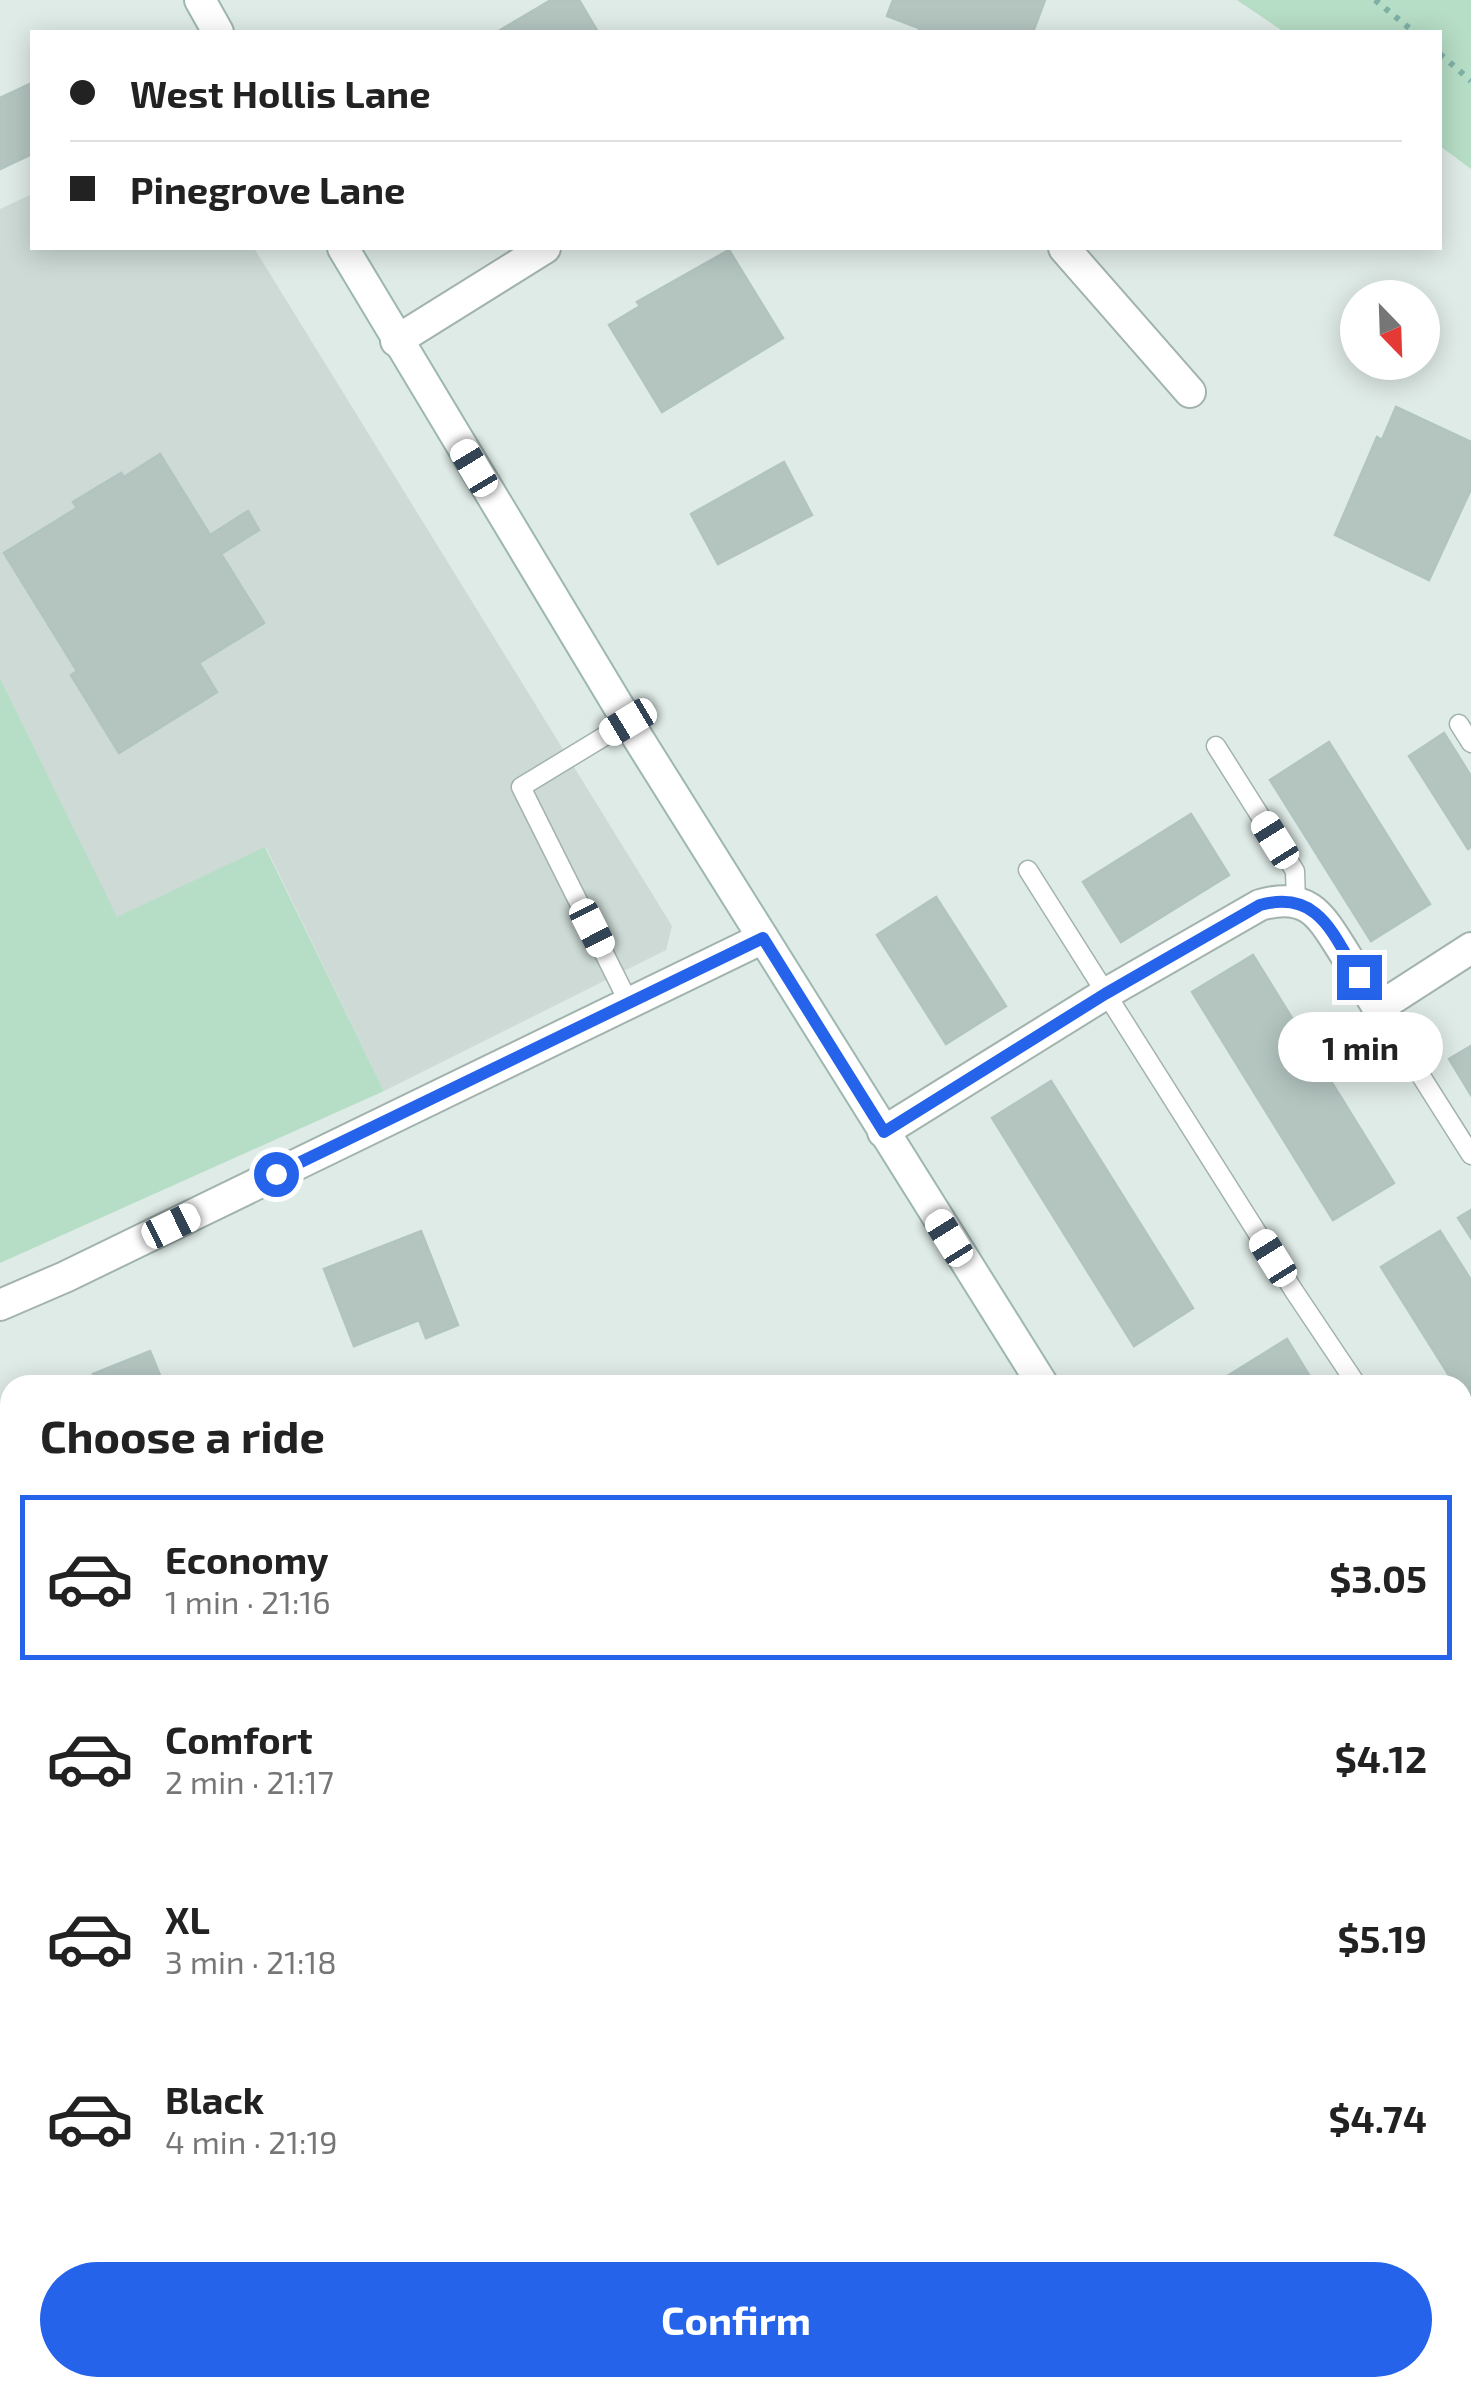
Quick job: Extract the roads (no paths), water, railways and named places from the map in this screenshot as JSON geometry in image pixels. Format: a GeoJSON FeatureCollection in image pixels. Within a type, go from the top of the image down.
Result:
{"type":"FeatureCollection","features":[{"type":"Feature","properties":{"kind":"street"},"geometry":{"type":"LineString","coordinates":[[200,0],[217,30]]}},
{"type":"Feature","properties":{"kind":"street"},"geometry":{"type":"LineString","coordinates":[[343,250],[628,722],[1037,1375]]}},
{"type":"Feature","properties":{"kind":"street"},"geometry":{"type":"LineString","coordinates":[[396,341],[542,250]]}},
{"type":"Feature","properties":{"kind":"street"},"geometry":{"type":"LineString","coordinates":[[1066,250],[1190,392]]}},
{"type":"Feature","properties":{"kind":"street"},"geometry":{"type":"LineString","coordinates":[[884,1132],[1105,994],[1275,900],[1296,902],[1321,916],[1378,1008],[1471,948]]}},
{"type":"Feature","properties":{"kind":"street"},"geometry":{"type":"LineString","coordinates":[[0,1304],[66,1277],[763,938]]}},
{"type":"Feature","properties":{"kind":"lane"},"geometry":{"type":"LineString","coordinates":[[628,722],[521,787],[628,1004]]}},
{"type":"Feature","properties":{"kind":"lane"},"geometry":{"type":"LineString","coordinates":[[1459,724],[1471,743]]}},
{"type":"Feature","properties":{"kind":"lane"},"geometry":{"type":"LineString","coordinates":[[1216,746],[1294,872],[1296,902]]}},
{"type":"Feature","properties":{"kind":"lane"},"geometry":{"type":"LineString","coordinates":[[1028,870],[1351,1375]]}},
{"type":"Feature","properties":{"kind":"lane"},"geometry":{"type":"LineString","coordinates":[[1378,1008],[1471,1156]]}}]}
